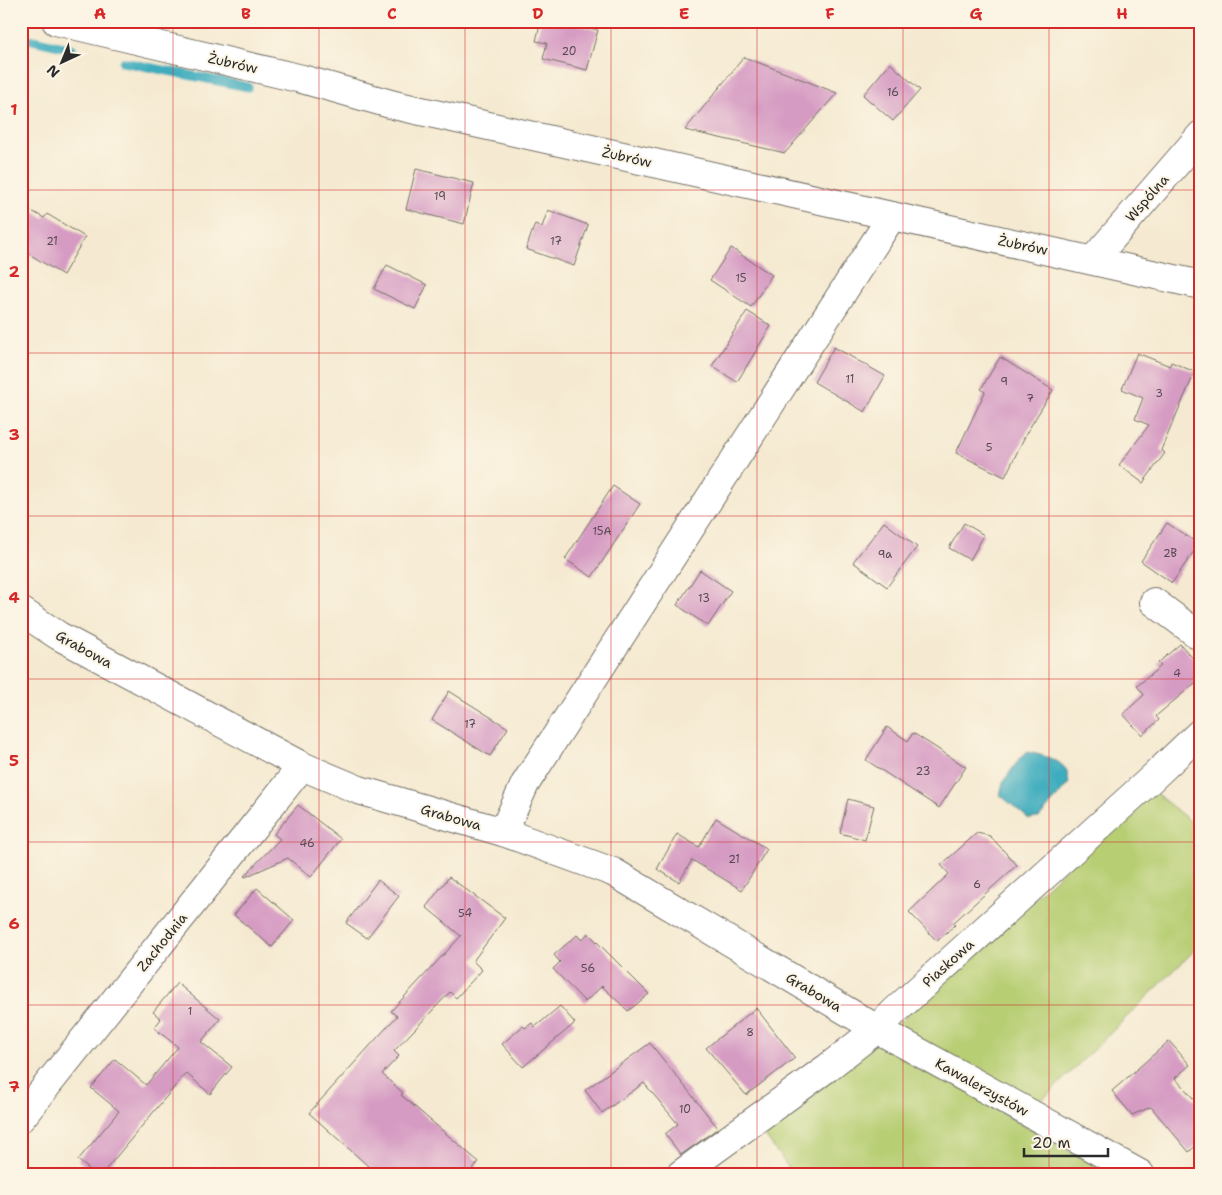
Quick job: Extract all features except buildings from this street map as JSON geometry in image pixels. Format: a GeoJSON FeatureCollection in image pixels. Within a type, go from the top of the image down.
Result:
{"type":"FeatureCollection","features":[{"type":"Feature","properties":{"kind":"street","name":"Żubrów"},"geometry":{"type":"LineString","coordinates":[[56,21],[302,79],[394,105],[1201,285]]}},
{"type":"Feature","properties":{"kind":"street","name":"Wspólna"},"geometry":{"type":"LineString","coordinates":[[1093,260],[1201,135]]}},
{"type":"Feature","properties":{"kind":"street"},"geometry":{"type":"LineString","coordinates":[[503,832],[525,784],[892,216]]}},
{"type":"Feature","properties":{"kind":"street"},"geometry":{"type":"LineString","coordinates":[[1154,602],[1201,637]]}},
{"type":"Feature","properties":{"kind":"street","name":"Grabowa"},"geometry":{"type":"LineString","coordinates":[[21,611],[59,636],[302,766],[359,790],[503,832],[614,872],[877,1029]]}},
{"type":"Feature","properties":{"kind":"street","name":"Piaskowa"},"geometry":{"type":"LineString","coordinates":[[681,1174],[827,1068],[877,1029],[1201,732]]}},
{"type":"Feature","properties":{"kind":"street","name":"Zachodnia"},"geometry":{"type":"LineString","coordinates":[[21,1118],[302,766]]}},
{"type":"Feature","properties":{"kind":"street","name":"Kawalerzystów"},"geometry":{"type":"LineString","coordinates":[[877,1029],[1140,1174]]}},
{"type":"Feature","properties":{"kind":"green space"},"geometry":{"type":"Polygon","coordinates":[[[1152,790],[1201,830],[1201,944],[1035,1107],[892,1029],[1152,790]]]}},
{"type":"Feature","properties":{"kind":"green space"},"geometry":{"type":"Polygon","coordinates":[[[880,1037],[1015,1121],[1110,1174],[793,1174],[759,1128],[880,1037]]]}},
{"type":"Feature","properties":{"kind":"water"},"geometry":{"type":"Polygon","coordinates":[[[1027,752],[1055,760],[1067,771],[1069,783],[1039,818],[1029,819],[1000,795],[1003,782],[1020,758],[1027,752]]]}},
{"type":"Feature","properties":{"kind":"waterway"},"geometry":{"type":"LineString","coordinates":[[24,38],[72,49]]}},
{"type":"Feature","properties":{"kind":"waterway"},"geometry":{"type":"LineString","coordinates":[[123,62],[248,87]]}}]}
